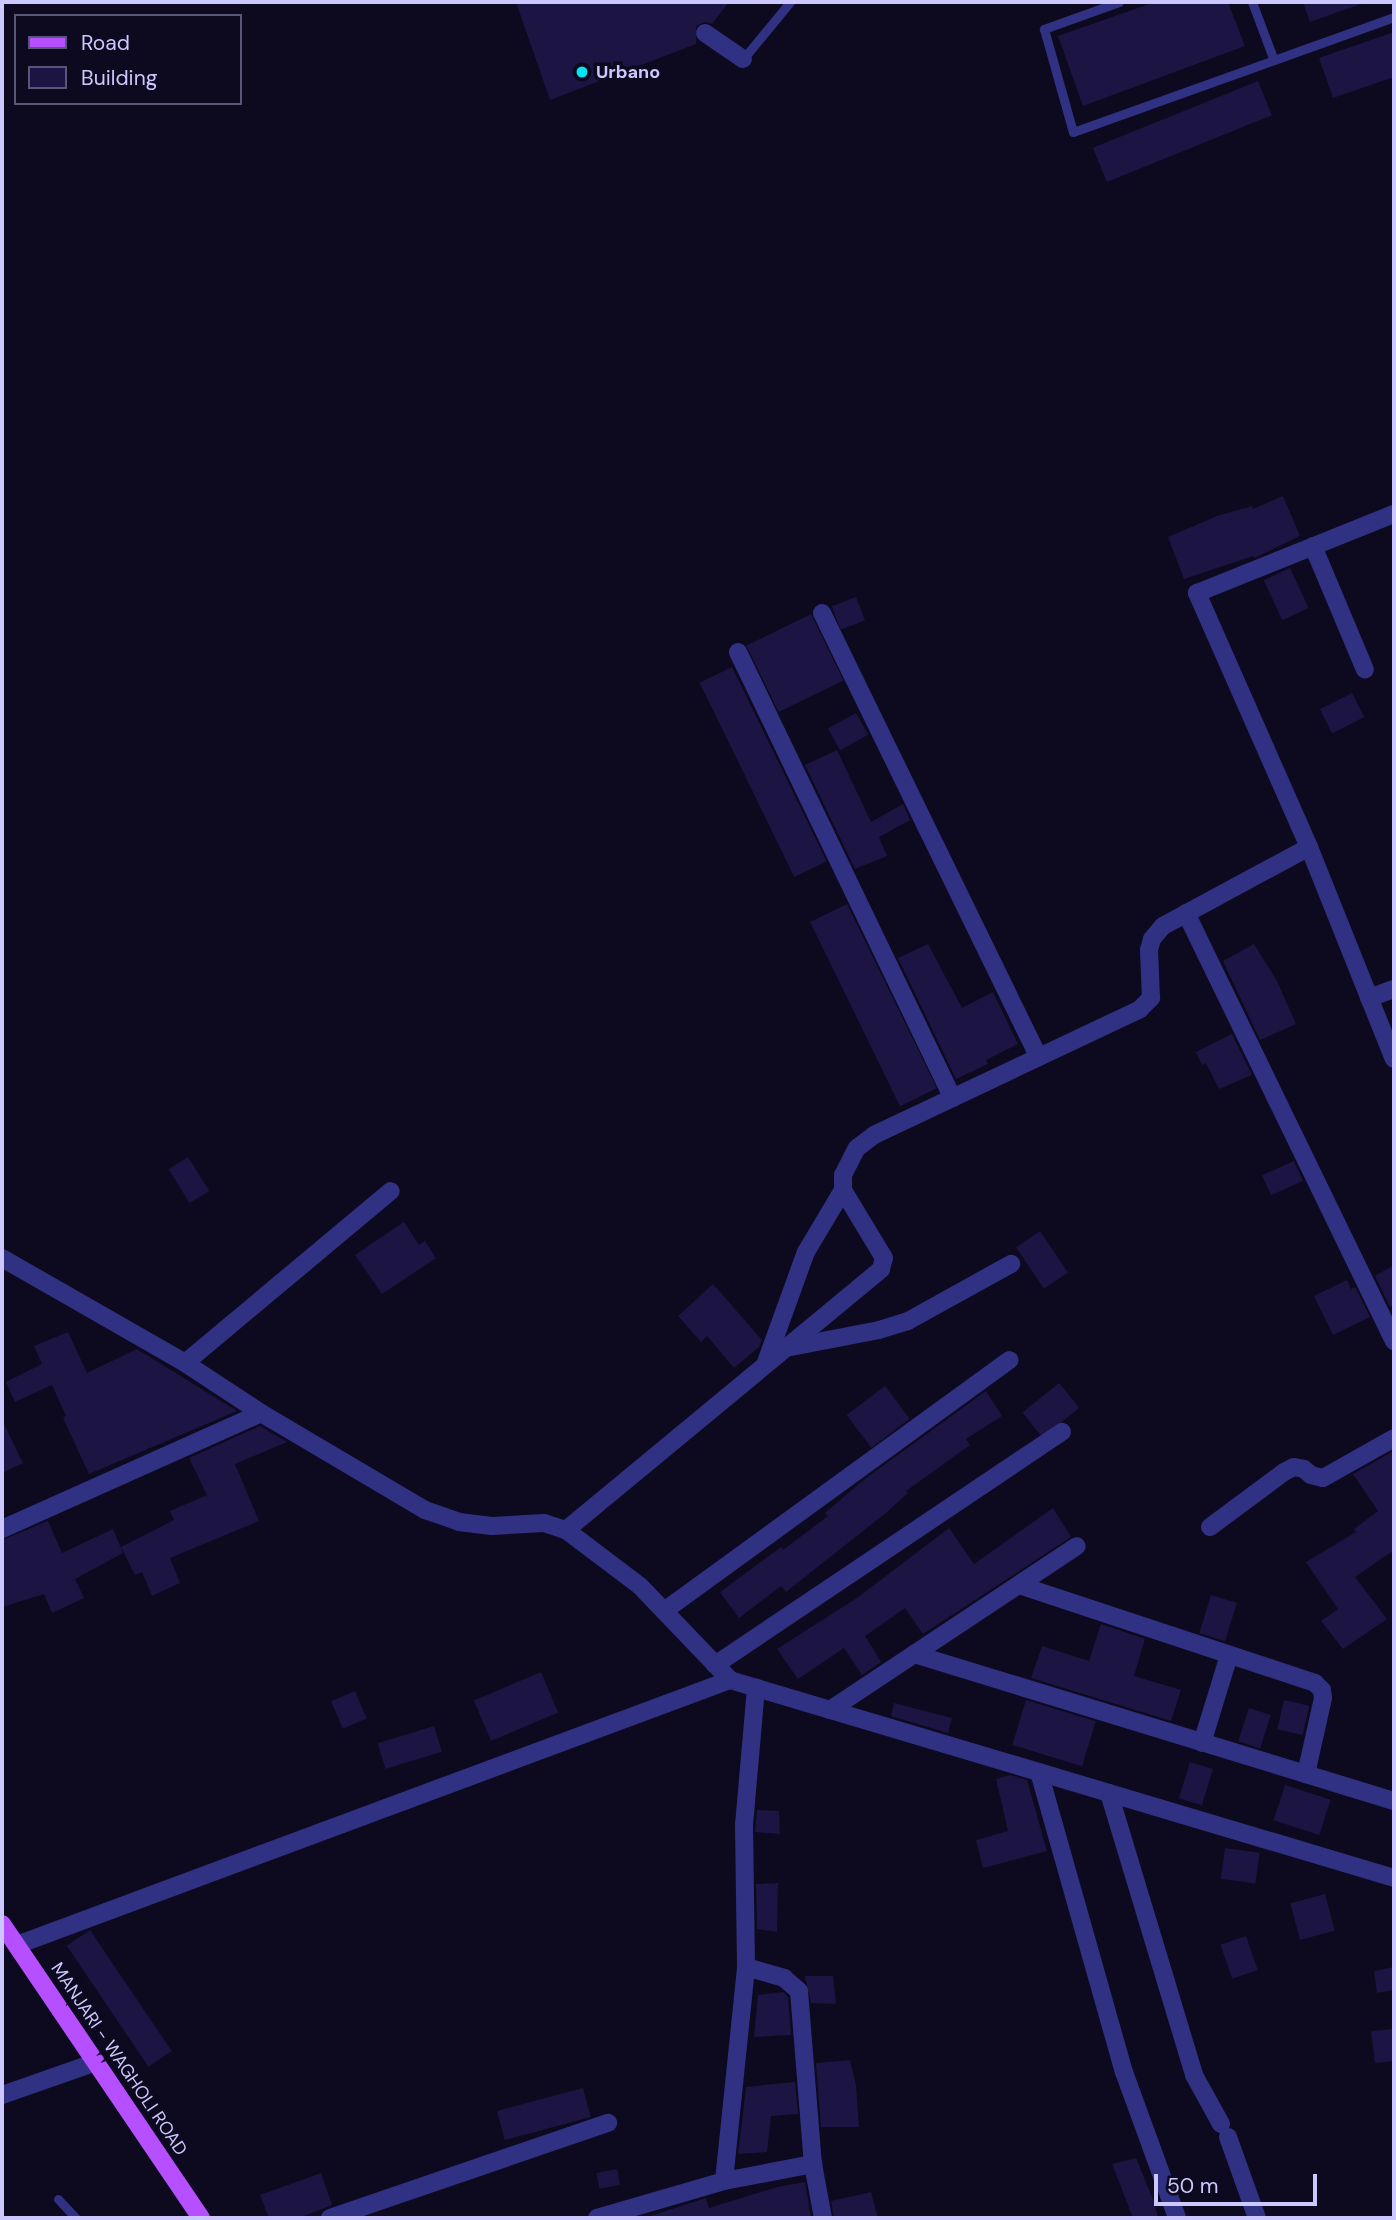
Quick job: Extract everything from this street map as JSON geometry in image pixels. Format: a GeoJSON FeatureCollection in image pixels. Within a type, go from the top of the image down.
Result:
{"type":"FeatureCollection","features":[{"type":"Feature","properties":{"kind":"main road","name":"MANJARI - WAGHOLI ROAD"},"geometry":{"type":"LineString","coordinates":[[2,1924],[201,2218]]}},
{"type":"Feature","properties":{"kind":"street"},"geometry":{"type":"LineString","coordinates":[[705,33],[743,59]]}},
{"type":"Feature","properties":{"kind":"street"},"geometry":{"type":"LineString","coordinates":[[1394,514],[1198,593],[1309,846],[1394,1059]]}},
{"type":"Feature","properties":{"kind":"street"},"geometry":{"type":"LineString","coordinates":[[1313,546],[1365,670]]}},
{"type":"Feature","properties":{"kind":"street"},"geometry":{"type":"LineString","coordinates":[[822,613],[1039,1057]]}},
{"type":"Feature","properties":{"kind":"street"},"geometry":{"type":"LineString","coordinates":[[738,652],[953,1098]]}},
{"type":"Feature","properties":{"kind":"street"},"geometry":{"type":"LineString","coordinates":[[765,1365],[806,1252],[843,1190],[844,1175],[857,1148],[874,1135],[1146,1004],[1151,998],[1149,963],[1152,939],[1163,926],[1309,846]]}},
{"type":"Feature","properties":{"kind":"street"},"geometry":{"type":"LineString","coordinates":[[1186,914],[1394,1340]]}},
{"type":"Feature","properties":{"kind":"street"},"geometry":{"type":"LineString","coordinates":[[1369,998],[1394,989]]}},
{"type":"Feature","properties":{"kind":"street"},"geometry":{"type":"LineString","coordinates":[[566,1530],[884,1265],[880,1250],[843,1190]]}},
{"type":"Feature","properties":{"kind":"street"},"geometry":{"type":"LineString","coordinates":[[185,1363],[391,1191]]}},
{"type":"Feature","properties":{"kind":"street"},"geometry":{"type":"LineString","coordinates":[[2,1258],[185,1363],[261,1413],[442,1517],[492,1526],[544,1523],[566,1530],[640,1586],[730,1680],[1394,1878]]}},
{"type":"Feature","properties":{"kind":"street"},"geometry":{"type":"LineString","coordinates":[[787,1347],[879,1330],[908,1321],[1011,1264]]}},
{"type":"Feature","properties":{"kind":"street"},"geometry":{"type":"LineString","coordinates":[[664,1611],[1010,1360]]}},
{"type":"Feature","properties":{"kind":"street"},"geometry":{"type":"LineString","coordinates":[[2,1529],[261,1413]]}},
{"type":"Feature","properties":{"kind":"street"},"geometry":{"type":"LineString","coordinates":[[715,1665],[1062,1432]]}},
{"type":"Feature","properties":{"kind":"street"},"geometry":{"type":"LineString","coordinates":[[1210,1527],[1294,1467],[1323,1478],[1394,1438]]}},
{"type":"Feature","properties":{"kind":"street"},"geometry":{"type":"LineString","coordinates":[[830,1710],[1077,1546]]}},
{"type":"Feature","properties":{"kind":"street"},"geometry":{"type":"LineString","coordinates":[[1019,1585],[1306,1679],[1322,1690],[1322,1710],[1306,1774]]}},
{"type":"Feature","properties":{"kind":"street"},"geometry":{"type":"LineString","coordinates":[[914,1654],[1394,1801]]}},
{"type":"Feature","properties":{"kind":"street"},"geometry":{"type":"LineString","coordinates":[[1202,1742],[1229,1655]]}},
{"type":"Feature","properties":{"kind":"street"},"geometry":{"type":"LineString","coordinates":[[17,1945],[730,1680]]}},
{"type":"Feature","properties":{"kind":"street"},"geometry":{"type":"LineString","coordinates":[[724,2181],[746,1967],[744,1825],[756,1688]]}},
{"type":"Feature","properties":{"kind":"street"},"geometry":{"type":"LineString","coordinates":[[1039,1772],[1124,2072],[1177,2218]]}},
{"type":"Feature","properties":{"kind":"street"},"geometry":{"type":"LineString","coordinates":[[1109,1793],[1194,2075],[1224,2131],[1257,2218]]}},
{"type":"Feature","properties":{"kind":"street"},"geometry":{"type":"LineString","coordinates":[[746,1967],[784,1978],[799,1991],[813,2164],[824,2218]]}},
{"type":"Feature","properties":{"kind":"street"},"geometry":{"type":"LineString","coordinates":[[2,2095],[96,2062]]}},
{"type":"Feature","properties":{"kind":"street"},"geometry":{"type":"LineString","coordinates":[[330,2218],[608,2123]]}},
{"type":"Feature","properties":{"kind":"street"},"geometry":{"type":"LineString","coordinates":[[597,2218],[724,2181],[813,2164]]}},
{"type":"Feature","properties":{"kind":"lane"},"geometry":{"type":"LineString","coordinates":[[743,59],[790,2]]}},
{"type":"Feature","properties":{"kind":"lane"},"geometry":{"type":"LineString","coordinates":[[1119,2],[1044,29],[1073,132],[1273,58],[1394,17]]}},
{"type":"Feature","properties":{"kind":"lane"},"geometry":{"type":"LineString","coordinates":[[1252,2],[1273,58]]}},
{"type":"Feature","properties":{"kind":"lane"},"geometry":{"type":"LineString","coordinates":[[58,2199],[76,2218]]}},
{"type":"Feature","properties":{"kind":"building","name":"Urbano"},"geometry":{"type":"Polygon","coordinates":[[[516,2],[729,2],[712,24],[705,22],[696,26],[696,44],[550,100],[516,2]]]}},
{"type":"Feature","properties":{"kind":"building"},"geometry":{"type":"Polygon","coordinates":[[[1155,2],[1228,2],[1245,46],[1083,106],[1058,36],[1155,2]]]}},
{"type":"Feature","properties":{"kind":"building"},"geometry":{"type":"Polygon","coordinates":[[[1303,2],[1360,2],[1361,4],[1310,22],[1303,2]]]}},
{"type":"Feature","properties":{"kind":"building"},"geometry":{"type":"Polygon","coordinates":[[[1394,32],[1394,77],[1333,98],[1319,58],[1394,32]]]}},
{"type":"Feature","properties":{"kind":"building"},"geometry":{"type":"Polygon","coordinates":[[[1258,81],[1272,115],[1107,182],[1093,148],[1258,81]]]}},
{"type":"Feature","properties":{"kind":"building"},"geometry":{"type":"Polygon","coordinates":[[[1283,496],[1300,536],[1254,558],[1253,556],[1184,579],[1168,537],[1217,516],[1252,506],[1253,509],[1283,496]]]}},
{"type":"Feature","properties":{"kind":"building"},"geometry":{"type":"Polygon","coordinates":[[[1290,568],[1309,608],[1282,620],[1264,580],[1290,568]]]}},
{"type":"Feature","properties":{"kind":"building"},"geometry":{"type":"Polygon","coordinates":[[[856,597],[865,620],[841,630],[832,606],[856,597]]]}},
{"type":"Feature","properties":{"kind":"building"},"geometry":{"type":"Polygon","coordinates":[[[811,614],[843,681],[779,712],[746,646],[811,614]]]}},
{"type":"Feature","properties":{"kind":"building"},"geometry":{"type":"Polygon","coordinates":[[[732,667],[827,861],[794,877],[700,683],[732,667]]]}},
{"type":"Feature","properties":{"kind":"building"},"geometry":{"type":"Polygon","coordinates":[[[1352,693],[1364,717],[1332,733],[1320,709],[1352,693]]]}},
{"type":"Feature","properties":{"kind":"building"},"geometry":{"type":"Polygon","coordinates":[[[856,713],[868,735],[840,750],[828,729],[856,713]]]}},
{"type":"Feature","properties":{"kind":"building"},"geometry":{"type":"Polygon","coordinates":[[[837,750],[871,822],[903,804],[910,820],[879,837],[887,856],[855,869],[805,765],[837,750]]]}},
{"type":"Feature","properties":{"kind":"building"},"geometry":{"type":"Polygon","coordinates":[[[847,904],[937,1088],[900,1106],[810,922],[847,904]]]}},
{"type":"Feature","properties":{"kind":"building"},"geometry":{"type":"Polygon","coordinates":[[[928,944],[962,1008],[993,992],[1018,1044],[986,1060],[988,1064],[956,1079],[898,958],[928,944]]]}},
{"type":"Feature","properties":{"kind":"building"},"geometry":{"type":"Polygon","coordinates":[[[1254,944],[1277,981],[1296,1024],[1260,1040],[1223,961],[1254,944]]]}},
{"type":"Feature","properties":{"kind":"building"},"geometry":{"type":"Polygon","coordinates":[[[1232,1034],[1252,1075],[1219,1089],[1206,1063],[1202,1065],[1196,1052],[1232,1034]]]}},
{"type":"Feature","properties":{"kind":"building"},"geometry":{"type":"Polygon","coordinates":[[[188,1157],[209,1191],[190,1203],[168,1169],[188,1157]]]}},
{"type":"Feature","properties":{"kind":"building"},"geometry":{"type":"Polygon","coordinates":[[[1294,1161],[1303,1181],[1271,1195],[1262,1175],[1294,1161]]]}},
{"type":"Feature","properties":{"kind":"building"},"geometry":{"type":"Polygon","coordinates":[[[404,1222],[419,1245],[425,1241],[436,1258],[382,1294],[355,1255],[404,1222]]]}},
{"type":"Feature","properties":{"kind":"building"},"geometry":{"type":"Polygon","coordinates":[[[1040,1231],[1068,1272],[1044,1289],[1016,1247],[1040,1231]]]}},
{"type":"Feature","properties":{"kind":"building"},"geometry":{"type":"Polygon","coordinates":[[[1394,1265],[1394,1305],[1390,1307],[1375,1276],[1394,1265]]]}},
{"type":"Feature","properties":{"kind":"building"},"geometry":{"type":"Polygon","coordinates":[[[1347,1280],[1351,1289],[1355,1287],[1370,1317],[1333,1335],[1314,1296],[1347,1280]]]}},
{"type":"Feature","properties":{"kind":"building"},"geometry":{"type":"Polygon","coordinates":[[[713,1284],[762,1340],[759,1347],[734,1368],[707,1336],[701,1342],[678,1316],[713,1284]]]}},
{"type":"Feature","properties":{"kind":"building"},"geometry":{"type":"Polygon","coordinates":[[[68,1332],[87,1373],[137,1349],[237,1411],[89,1474],[63,1418],[66,1416],[52,1385],[15,1402],[6,1382],[42,1364],[34,1346],[68,1332]]]}},
{"type":"Feature","properties":{"kind":"building"},"geometry":{"type":"Polygon","coordinates":[[[1059,1383],[1079,1408],[1043,1437],[1022,1413],[1059,1383]]]}},
{"type":"Feature","properties":{"kind":"building"},"geometry":{"type":"Polygon","coordinates":[[[885,1386],[910,1419],[871,1448],[847,1415],[885,1386]]]}},
{"type":"Feature","properties":{"kind":"building"},"geometry":{"type":"Polygon","coordinates":[[[986,1391],[1002,1416],[966,1439],[970,1445],[906,1491],[908,1493],[887,1512],[786,1592],[781,1586],[739,1618],[720,1592],[828,1516],[825,1513],[866,1478],[986,1391]]]}},
{"type":"Feature","properties":{"kind":"building"},"geometry":{"type":"Polygon","coordinates":[[[2,1420],[23,1463],[2,1473],[2,1420]]]}},
{"type":"Feature","properties":{"kind":"building"},"geometry":{"type":"Polygon","coordinates":[[[260,1426],[287,1442],[235,1464],[259,1521],[170,1558],[180,1583],[152,1596],[142,1572],[135,1575],[121,1547],[174,1520],[170,1511],[207,1495],[189,1458],[260,1426]]]}},
{"type":"Feature","properties":{"kind":"building"},"geometry":{"type":"Polygon","coordinates":[[[1394,1451],[1394,1550],[1355,1577],[1387,1619],[1343,1649],[1321,1621],[1338,1609],[1306,1562],[1356,1532],[1354,1529],[1378,1511],[1353,1474],[1394,1451]]]}},
{"type":"Feature","properties":{"kind":"building"},"geometry":{"type":"Polygon","coordinates":[[[1053,1508],[1071,1537],[923,1634],[905,1608],[865,1636],[881,1662],[862,1675],[844,1648],[798,1679],[777,1649],[857,1598],[949,1528],[974,1564],[1053,1508]]]}},
{"type":"Feature","properties":{"kind":"building"},"geometry":{"type":"Polygon","coordinates":[[[48,1521],[62,1553],[113,1529],[123,1553],[75,1579],[84,1598],[52,1613],[44,1594],[2,1607],[2,1540],[48,1521]]]}},
{"type":"Feature","properties":{"kind":"building"},"geometry":{"type":"Polygon","coordinates":[[[1211,1595],[1237,1603],[1225,1641],[1199,1633],[1211,1595]]]}},
{"type":"Feature","properties":{"kind":"building"},"geometry":{"type":"Polygon","coordinates":[[[1101,1624],[1145,1639],[1134,1676],[1181,1690],[1171,1721],[1031,1678],[1042,1646],[1089,1661],[1101,1624]]]}},
{"type":"Feature","properties":{"kind":"building"},"geometry":{"type":"Polygon","coordinates":[[[541,1672],[558,1713],[491,1741],[474,1701],[541,1672]]]}},
{"type":"Feature","properties":{"kind":"building"},"geometry":{"type":"Polygon","coordinates":[[[355,1691],[367,1719],[343,1729],[331,1701],[355,1691]]]}},
{"type":"Feature","properties":{"kind":"building"},"geometry":{"type":"Polygon","coordinates":[[[1026,1700],[1096,1721],[1082,1766],[1012,1745],[1026,1700]]]}},
{"type":"Feature","properties":{"kind":"building"},"geometry":{"type":"Polygon","coordinates":[[[1284,1700],[1309,1706],[1303,1735],[1277,1729],[1284,1700]]]}},
{"type":"Feature","properties":{"kind":"building"},"geometry":{"type":"Polygon","coordinates":[[[894,1703],[952,1718],[948,1733],[891,1716],[894,1703]]]}},
{"type":"Feature","properties":{"kind":"building"},"geometry":{"type":"Polygon","coordinates":[[[1249,1708],[1271,1715],[1260,1748],[1238,1741],[1249,1708]]]}},
{"type":"Feature","properties":{"kind":"building"},"geometry":{"type":"Polygon","coordinates":[[[434,1726],[442,1752],[385,1769],[378,1743],[434,1726]]]}},
{"type":"Feature","properties":{"kind":"building"},"geometry":{"type":"Polygon","coordinates":[[[1190,1762],[1213,1769],[1202,1805],[1179,1798],[1190,1762]]]}},
{"type":"Feature","properties":{"kind":"building"},"geometry":{"type":"Polygon","coordinates":[[[1010,1775],[1027,1780],[1047,1851],[983,1868],[976,1840],[1008,1831],[996,1779],[1010,1775]]]}},
{"type":"Feature","properties":{"kind":"building"},"geometry":{"type":"Polygon","coordinates":[[[1285,1785],[1331,1800],[1319,1835],[1274,1820],[1285,1785]]]}},
{"type":"Feature","properties":{"kind":"building"},"geometry":{"type":"Polygon","coordinates":[[[757,1810],[779,1811],[780,1834],[755,1832],[757,1810]]]}},
{"type":"Feature","properties":{"kind":"building"},"geometry":{"type":"Polygon","coordinates":[[[1225,1848],[1260,1853],[1255,1884],[1221,1879],[1225,1848]]]}},
{"type":"Feature","properties":{"kind":"building"},"geometry":{"type":"Polygon","coordinates":[[[778,1883],[777,1932],[757,1929],[756,1884],[778,1883]]]}},
{"type":"Feature","properties":{"kind":"building"},"geometry":{"type":"Polygon","coordinates":[[[1325,1894],[1335,1931],[1300,1940],[1290,1903],[1325,1894]]]}},
{"type":"Feature","properties":{"kind":"building"},"geometry":{"type":"Polygon","coordinates":[[[90,1930],[172,2051],[148,2067],[67,1946],[90,1930]]]}},
{"type":"Feature","properties":{"kind":"building"},"geometry":{"type":"Polygon","coordinates":[[[1246,1936],[1258,1970],[1232,1979],[1220,1945],[1246,1936]]]}},
{"type":"Feature","properties":{"kind":"building"},"geometry":{"type":"Polygon","coordinates":[[[1394,1967],[1394,1990],[1377,1993],[1374,1971],[1394,1967]]]}},
{"type":"Feature","properties":{"kind":"building"},"geometry":{"type":"Polygon","coordinates":[[[805,1976],[833,1976],[836,2004],[811,2003],[805,1976]]]}},
{"type":"Feature","properties":{"kind":"building"},"geometry":{"type":"Polygon","coordinates":[[[783,1992],[788,1997],[791,2035],[754,2037],[758,1995],[783,1992]]]}},
{"type":"Feature","properties":{"kind":"building"},"geometry":{"type":"Polygon","coordinates":[[[1394,2029],[1394,2061],[1375,2063],[1371,2031],[1394,2029]]]}},
{"type":"Feature","properties":{"kind":"building"},"geometry":{"type":"Polygon","coordinates":[[[850,2060],[856,2085],[859,2127],[821,2127],[816,2063],[850,2060]]]}},
{"type":"Feature","properties":{"kind":"building"},"geometry":{"type":"Polygon","coordinates":[[[795,2082],[798,2114],[771,2116],[767,2152],[738,2154],[746,2087],[795,2082]]]}},
{"type":"Feature","properties":{"kind":"building"},"geometry":{"type":"Polygon","coordinates":[[[583,2088],[591,2117],[505,2140],[497,2111],[583,2088]]]}},
{"type":"Feature","properties":{"kind":"building"},"geometry":{"type":"Polygon","coordinates":[[[1136,2158],[1158,2218],[1133,2218],[1112,2164],[1136,2158]]]}},
{"type":"Feature","properties":{"kind":"building"},"geometry":{"type":"Polygon","coordinates":[[[617,2169],[620,2185],[599,2189],[596,2173],[617,2169]]]}},
{"type":"Feature","properties":{"kind":"building"},"geometry":{"type":"Polygon","coordinates":[[[321,2173],[332,2205],[299,2218],[269,2218],[260,2195],[321,2173]]]}},
{"type":"Feature","properties":{"kind":"building"},"geometry":{"type":"Polygon","coordinates":[[[805,2182],[811,2218],[644,2218],[706,2198],[709,2208],[777,2187],[805,2182]]]}},
{"type":"Feature","properties":{"kind":"building"},"geometry":{"type":"Polygon","coordinates":[[[871,2192],[878,2218],[834,2218],[831,2201],[871,2192]]]}},
{"type":"Feature","properties":{"kind":"place","name":"Urbano"},"geometry":{"type":"Point","coordinates":[582,72]}}]}
